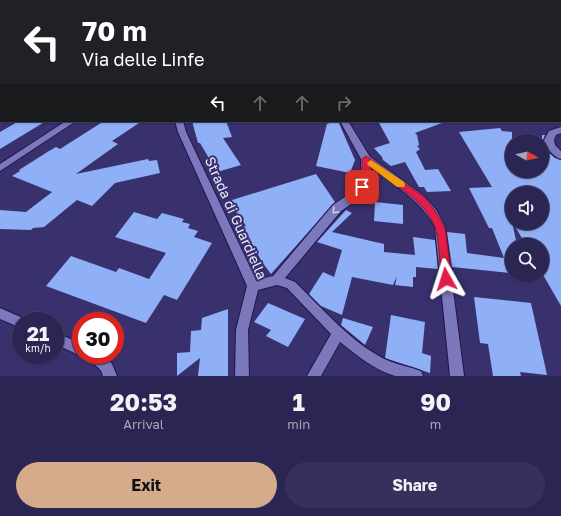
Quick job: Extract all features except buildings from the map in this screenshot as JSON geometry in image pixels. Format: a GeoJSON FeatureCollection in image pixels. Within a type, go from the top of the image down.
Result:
{"type":"FeatureCollection","features":[{"type":"Feature","properties":{"kind":"street"},"geometry":{"type":"LineString","coordinates":[[0,168],[70,122]]}},
{"type":"Feature","properties":{"kind":"street","name":"Strada di Guardiella"},"geometry":{"type":"LineString","coordinates":[[179,122],[182,132],[253,286],[242,330],[242,376]]}},
{"type":"Feature","properties":{"kind":"street"},"geometry":{"type":"LineString","coordinates":[[345,122],[366,159],[420,199],[432,214],[440,228],[457,376]]}},
{"type":"Feature","properties":{"kind":"street"},"geometry":{"type":"LineString","coordinates":[[561,130],[552,133],[549,140],[551,146],[561,156]]}},
{"type":"Feature","properties":{"kind":"street"},"geometry":{"type":"LineString","coordinates":[[277,280],[337,208],[353,197],[362,187],[366,174],[366,159]]}},
{"type":"Feature","properties":{"kind":"street"},"geometry":{"type":"LineString","coordinates":[[253,286],[277,280],[291,285],[338,333],[368,356],[385,366],[416,376]]}},
{"type":"Feature","properties":{"kind":"street"},"geometry":{"type":"LineString","coordinates":[[0,313],[12,319]]}},
{"type":"Feature","properties":{"kind":"street"},"geometry":{"type":"LineString","coordinates":[[314,376],[338,333]]}},
{"type":"Feature","properties":{"kind":"street"},"geometry":{"type":"LineString","coordinates":[[104,364],[109,371],[110,376]]}},
{"type":"Feature","properties":{"kind":"slow traffic"},"geometry":{"type":"LineString","coordinates":[[371,163],[400,185]]}},
{"type":"Feature","properties":{"kind":"route"},"geometry":{"type":"LineString","coordinates":[[362,187],[366,174],[366,159],[420,199],[432,214],[440,228],[446,279]]}}]}
